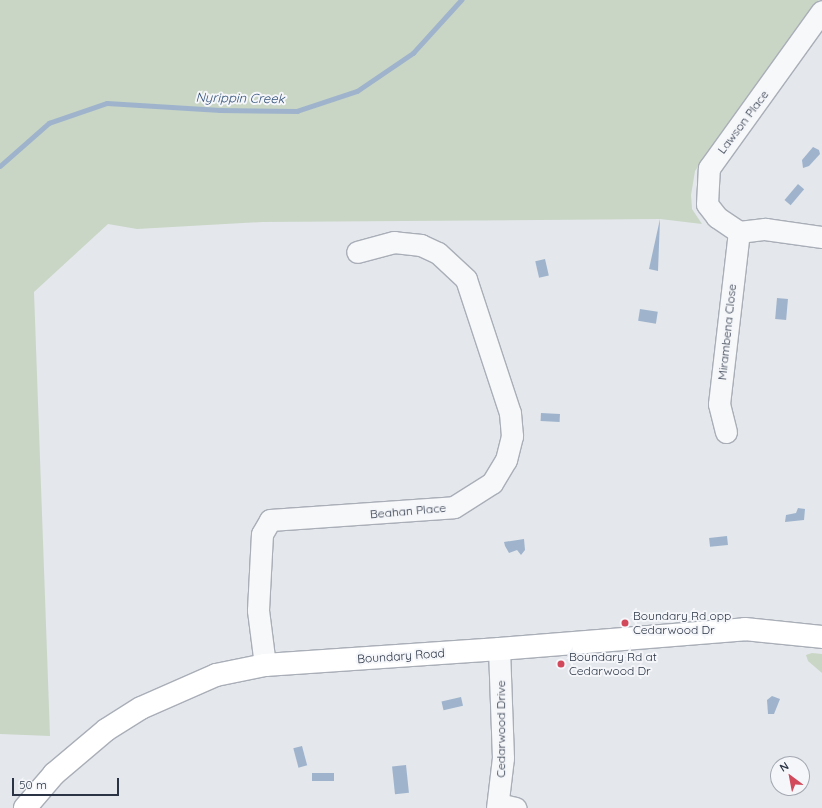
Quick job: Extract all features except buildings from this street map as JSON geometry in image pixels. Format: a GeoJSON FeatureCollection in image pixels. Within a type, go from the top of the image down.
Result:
{"type":"FeatureCollection","features":[{"type":"Feature","properties":{"kind":"main road","name":"Boundary Road"},"geometry":{"type":"LineString","coordinates":[[24,808],[54,774],[106,730],[141,708],[216,675],[265,664],[499,650],[745,629],[822,637]]}},
{"type":"Feature","properties":{"kind":"street","name":"Lawson Place"},"geometry":{"type":"LineString","coordinates":[[738,232],[717,217],[707,204],[709,168],[822,11]]}},
{"type":"Feature","properties":{"kind":"street"},"geometry":{"type":"LineString","coordinates":[[738,232],[764,229],[822,237]]}},
{"type":"Feature","properties":{"kind":"street","name":"Mirambena Close"},"geometry":{"type":"LineString","coordinates":[[726,432],[719,404],[738,232]]}},
{"type":"Feature","properties":{"kind":"street","name":"Beahan Place"},"geometry":{"type":"LineString","coordinates":[[265,664],[258,610],[262,534],[270,520],[454,507],[492,483],[508,454],[512,436],[510,413],[466,279],[458,268],[438,253],[421,245],[394,242],[357,252]]}},
{"type":"Feature","properties":{"kind":"street","name":"Cedarwood Drive"},"geometry":{"type":"LineString","coordinates":[[499,650],[503,758],[503,807]]}},
{"type":"Feature","properties":{"kind":"green space"},"geometry":{"type":"Polygon","coordinates":[[[0,0],[819,0],[695,171],[691,195],[692,209],[702,224],[660,219],[262,222],[137,229],[108,224],[34,292],[50,736],[0,734],[0,0]]]}},
{"type":"Feature","properties":{"kind":"green space"},"geometry":{"type":"Polygon","coordinates":[[[812,653],[822,654],[822,673],[808,661],[806,655],[812,653]]]}},
{"type":"Feature","properties":{"kind":"water"},"geometry":{"type":"Polygon","coordinates":[[[813,147],[819,150],[820,154],[809,166],[803,168],[802,160],[813,147]]]}},
{"type":"Feature","properties":{"kind":"water"},"geometry":{"type":"Polygon","coordinates":[[[798,184],[804,189],[791,205],[785,200],[798,184]]]}},
{"type":"Feature","properties":{"kind":"water"},"geometry":{"type":"Polygon","coordinates":[[[660,219],[658,271],[649,269],[660,219]]]}},
{"type":"Feature","properties":{"kind":"water"},"geometry":{"type":"Polygon","coordinates":[[[545,259],[549,276],[539,278],[535,261],[545,259]]]}},
{"type":"Feature","properties":{"kind":"water"},"geometry":{"type":"Polygon","coordinates":[[[777,298],[788,299],[786,320],[775,319],[777,298]]]}},
{"type":"Feature","properties":{"kind":"water"},"geometry":{"type":"Polygon","coordinates":[[[640,309],[658,312],[656,324],[638,321],[640,309]]]}},
{"type":"Feature","properties":{"kind":"water"},"geometry":{"type":"Polygon","coordinates":[[[541,413],[560,414],[560,422],[541,421],[541,413]]]}},
{"type":"Feature","properties":{"kind":"water"},"geometry":{"type":"Polygon","coordinates":[[[798,508],[805,509],[804,520],[785,522],[786,515],[796,513],[798,508]]]}},
{"type":"Feature","properties":{"kind":"water"},"geometry":{"type":"Polygon","coordinates":[[[727,536],[728,545],[710,547],[709,538],[727,536]]]}},
{"type":"Feature","properties":{"kind":"water"},"geometry":{"type":"Polygon","coordinates":[[[524,539],[525,550],[521,555],[517,550],[509,553],[504,542],[524,539]]]}},
{"type":"Feature","properties":{"kind":"water"},"geometry":{"type":"Polygon","coordinates":[[[772,696],[780,699],[774,714],[768,714],[767,700],[772,696]]]}},
{"type":"Feature","properties":{"kind":"water"},"geometry":{"type":"Polygon","coordinates":[[[461,697],[463,706],[444,710],[442,701],[461,697]]]}},
{"type":"Feature","properties":{"kind":"water"},"geometry":{"type":"Polygon","coordinates":[[[302,746],[307,765],[298,768],[293,748],[302,746]]]}},
{"type":"Feature","properties":{"kind":"water"},"geometry":{"type":"Polygon","coordinates":[[[406,765],[409,793],[395,794],[392,766],[406,765]]]}},
{"type":"Feature","properties":{"kind":"water"},"geometry":{"type":"Polygon","coordinates":[[[312,773],[334,773],[334,781],[312,781],[312,773]]]}},
{"type":"Feature","properties":{"kind":"waterway","name":"Nyrippin Creek"},"geometry":{"type":"LineString","coordinates":[[0,166],[49,123],[107,103],[220,110],[297,111],[357,91],[413,53],[461,0]]}},
{"type":"Feature","properties":{"kind":"place","name":"Boundary Rd opp Cedarwood Dr"},"geometry":{"type":"Point","coordinates":[625,623]}},
{"type":"Feature","properties":{"kind":"place","name":"Boundary Rd at Cedarwood Dr"},"geometry":{"type":"Point","coordinates":[561,664]}}]}
